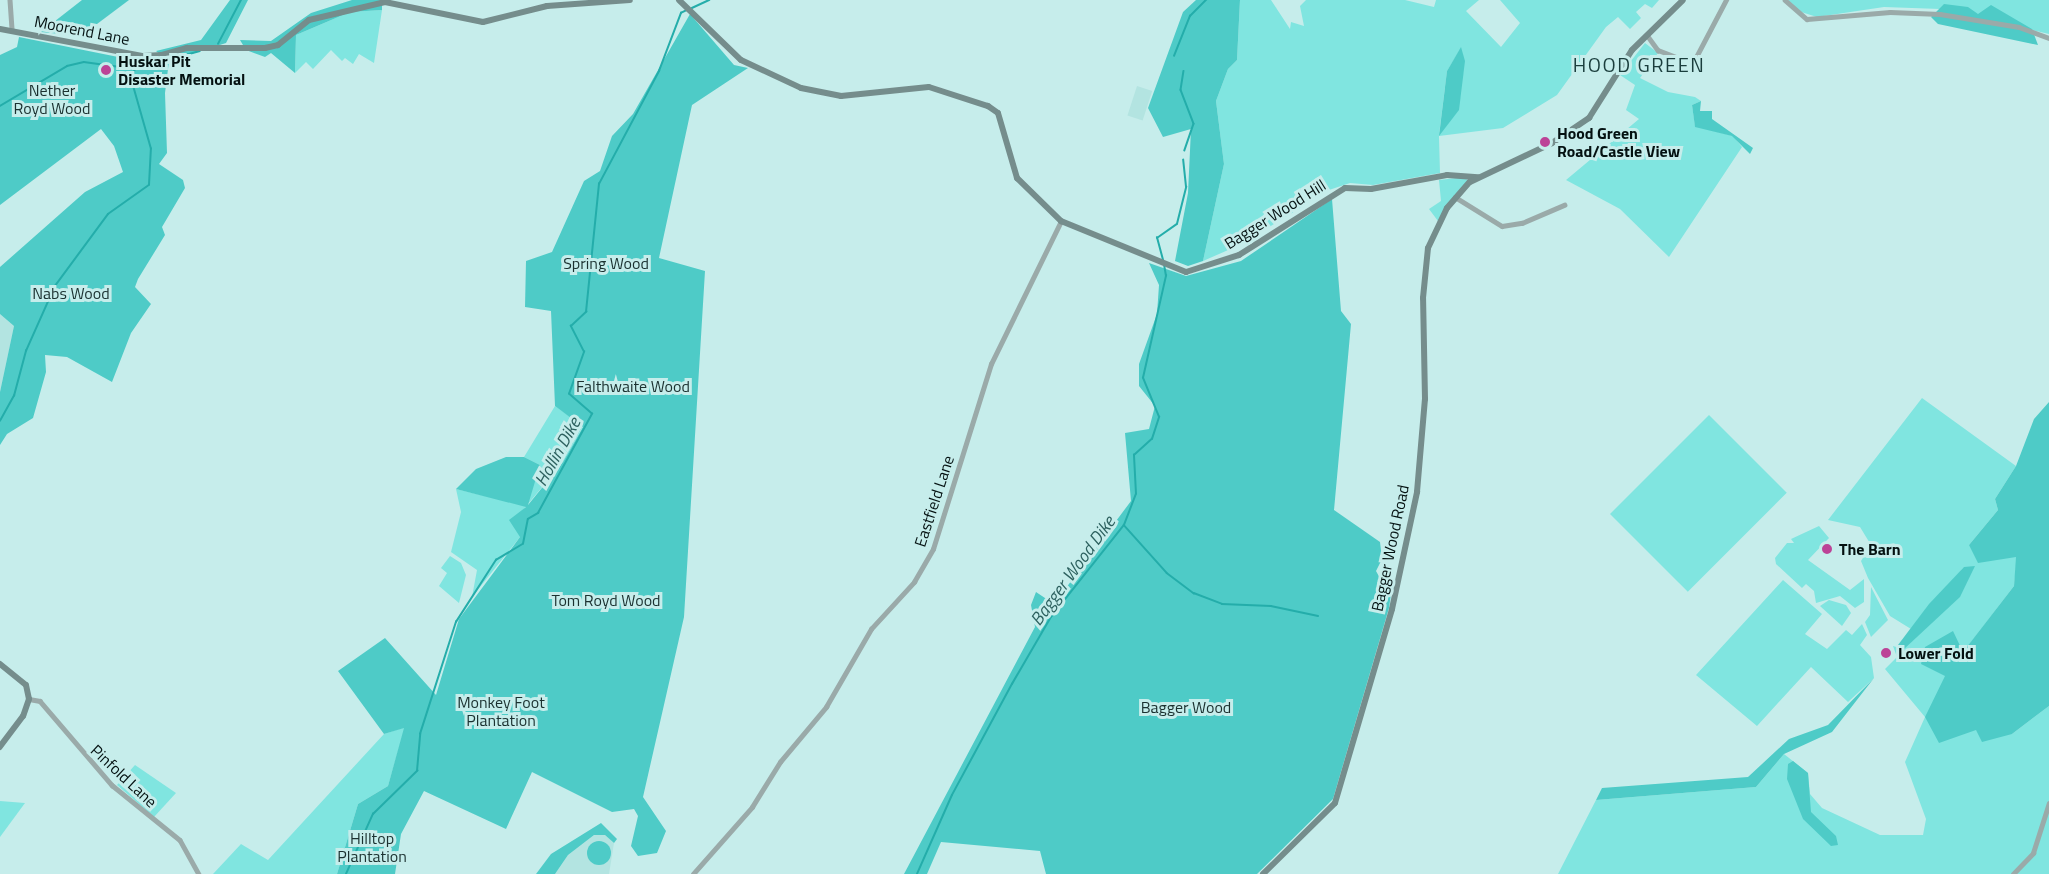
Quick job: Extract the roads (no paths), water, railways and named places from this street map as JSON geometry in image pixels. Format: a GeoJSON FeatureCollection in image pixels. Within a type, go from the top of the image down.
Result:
{"type":"FeatureCollection","features":[{"type":"Feature","properties":{"kind":"street"},"geometry":{"type":"LineString","coordinates":[[10,0],[12,31]]}},
{"type":"Feature","properties":{"kind":"street","name":"Moorend Lane"},"geometry":{"type":"LineString","coordinates":[[0,29],[144,56],[187,48],[265,48],[278,45],[309,20],[385,2],[483,22],[547,6],[630,0]]}},
{"type":"Feature","properties":{"kind":"street"},"geometry":{"type":"LineString","coordinates":[[680,0],[741,60],[801,88],[842,96],[929,87],[970,98],[998,113],[1017,178],[1060,221]]}},
{"type":"Feature","properties":{"kind":"street"},"geometry":{"type":"LineString","coordinates":[[1564,205],[1522,223],[1502,226],[1455,197],[1478,177],[1552,143],[1589,118],[1632,50],[1683,0]]}},
{"type":"Feature","properties":{"kind":"street"},"geometry":{"type":"LineString","coordinates":[[1647,35],[1658,50],[1687,61],[1695,59],[1726,0]]}},
{"type":"Feature","properties":{"kind":"street"},"geometry":{"type":"LineString","coordinates":[[1785,0],[1807,19],[1890,12],[1940,14],[2019,27],[2049,38]]}},
{"type":"Feature","properties":{"kind":"street","name":"Bagger Wood Hill"},"geometry":{"type":"LineString","coordinates":[[1060,221],[1186,272],[1239,255],[1345,188],[1371,189],[1447,175],[1478,177]]}},
{"type":"Feature","properties":{"kind":"street","name":"Bagger Wood Road"},"geometry":{"type":"LineString","coordinates":[[1263,874],[1335,803],[1392,609],[1417,492],[1425,399],[1425,258],[1455,197]]}},
{"type":"Feature","properties":{"kind":"street","name":"Eastfield Lane"},"geometry":{"type":"LineString","coordinates":[[693,874],[752,807],[780,762],[826,707],[871,629],[914,582],[933,549],[991,364],[1060,221]]}},
{"type":"Feature","properties":{"kind":"street"},"geometry":{"type":"LineString","coordinates":[[0,664],[26,685],[29,699],[23,717],[0,747]]}},
{"type":"Feature","properties":{"kind":"street","name":"Pinfold Lane"},"geometry":{"type":"LineString","coordinates":[[29,699],[40,701],[82,755],[185,845],[199,874]]}},
{"type":"Feature","properties":{"kind":"street"},"geometry":{"type":"LineString","coordinates":[[2013,874],[2033,853],[2049,803]]}},
{"type":"Feature","properties":{"kind":"waterway"},"geometry":{"type":"LineString","coordinates":[[218,44],[241,0]]}},
{"type":"Feature","properties":{"kind":"waterway","name":"Hollin Dike"},"geometry":{"type":"LineString","coordinates":[[692,8],[709,0]]}},
{"type":"Feature","properties":{"kind":"waterway","name":"Bagger Wood Dike"},"geometry":{"type":"LineString","coordinates":[[1174,56],[1190,16],[1206,0]]}},
{"type":"Feature","properties":{"kind":"waterway","name":"Hollin Dike"},"geometry":{"type":"LineString","coordinates":[[346,874],[373,814],[417,771],[420,734],[456,622],[496,560],[523,544],[528,519],[538,513],[592,414],[569,394],[584,352],[571,326],[586,312],[599,184],[659,71],[681,13],[687,10]]}},
{"type":"Feature","properties":{"kind":"waterway"},"geometry":{"type":"LineString","coordinates":[[0,106],[67,66],[84,62],[135,69],[200,51]]}},
{"type":"Feature","properties":{"kind":"waterway"},"geometry":{"type":"LineString","coordinates":[[0,421],[14,396],[26,351],[55,286],[108,214],[149,185],[151,149],[131,79],[135,69]]}},
{"type":"Feature","properties":{"kind":"waterway","name":"Bagger Wood Dike"},"geometry":{"type":"LineString","coordinates":[[1184,71],[1181,90],[1194,124],[1185,150]]}},
{"type":"Feature","properties":{"kind":"waterway","name":"Bagger Wood Dike"},"geometry":{"type":"LineString","coordinates":[[1163,260],[1157,238],[1177,224],[1186,187],[1183,160]]}},
{"type":"Feature","properties":{"kind":"waterway","name":"Bagger Wood Dike"},"geometry":{"type":"LineString","coordinates":[[917,874],[952,795],[1051,617],[1124,525],[1136,494],[1134,455],[1152,439],[1159,417],[1143,378],[1166,276],[1164,265]]}},
{"type":"Feature","properties":{"kind":"waterway"},"geometry":{"type":"LineString","coordinates":[[1124,525],[1167,573],[1194,593],[1222,604],[1271,606],[1318,616]]}},
{"type":"Feature","properties":{"kind":"place","name":"Huskar Pit Disaster Memorial"},"geometry":{"type":"Point","coordinates":[106,70]}},
{"type":"Feature","properties":{"kind":"place","name":"Hood Green Road/Castle View"},"geometry":{"type":"Point","coordinates":[1545,142]}},
{"type":"Feature","properties":{"kind":"place","name":"The Barn"},"geometry":{"type":"Point","coordinates":[1827,549]}},
{"type":"Feature","properties":{"kind":"place","name":"Lower Fold"},"geometry":{"type":"Point","coordinates":[1886,653]}},
{"type":"Feature","properties":{"kind":"district","name":"HOOD GREEN"},"geometry":{"type":"Point","coordinates":[1639,64]}},
{"type":"Feature","properties":{"kind":"park label","name":"Nether Royd Wood"},"geometry":{"type":"Point","coordinates":[52,99]}},
{"type":"Feature","properties":{"kind":"park label","name":"Spring Wood"},"geometry":{"type":"Point","coordinates":[606,263]}},
{"type":"Feature","properties":{"kind":"park label","name":"Nabs Wood"},"geometry":{"type":"Point","coordinates":[71,293]}},
{"type":"Feature","properties":{"kind":"park label","name":"Falthwaite Wood"},"geometry":{"type":"Point","coordinates":[633,386]}},
{"type":"Feature","properties":{"kind":"park label","name":"Tom Royd Wood"},"geometry":{"type":"Point","coordinates":[606,600]}},
{"type":"Feature","properties":{"kind":"park label","name":"Bagger Wood"},"geometry":{"type":"Point","coordinates":[1186,707]}},
{"type":"Feature","properties":{"kind":"park label","name":"Monkey Foot Plantation"},"geometry":{"type":"Point","coordinates":[501,711]}},
{"type":"Feature","properties":{"kind":"park label","name":"Hilltop Plantation"},"geometry":{"type":"Point","coordinates":[372,847]}}]}
